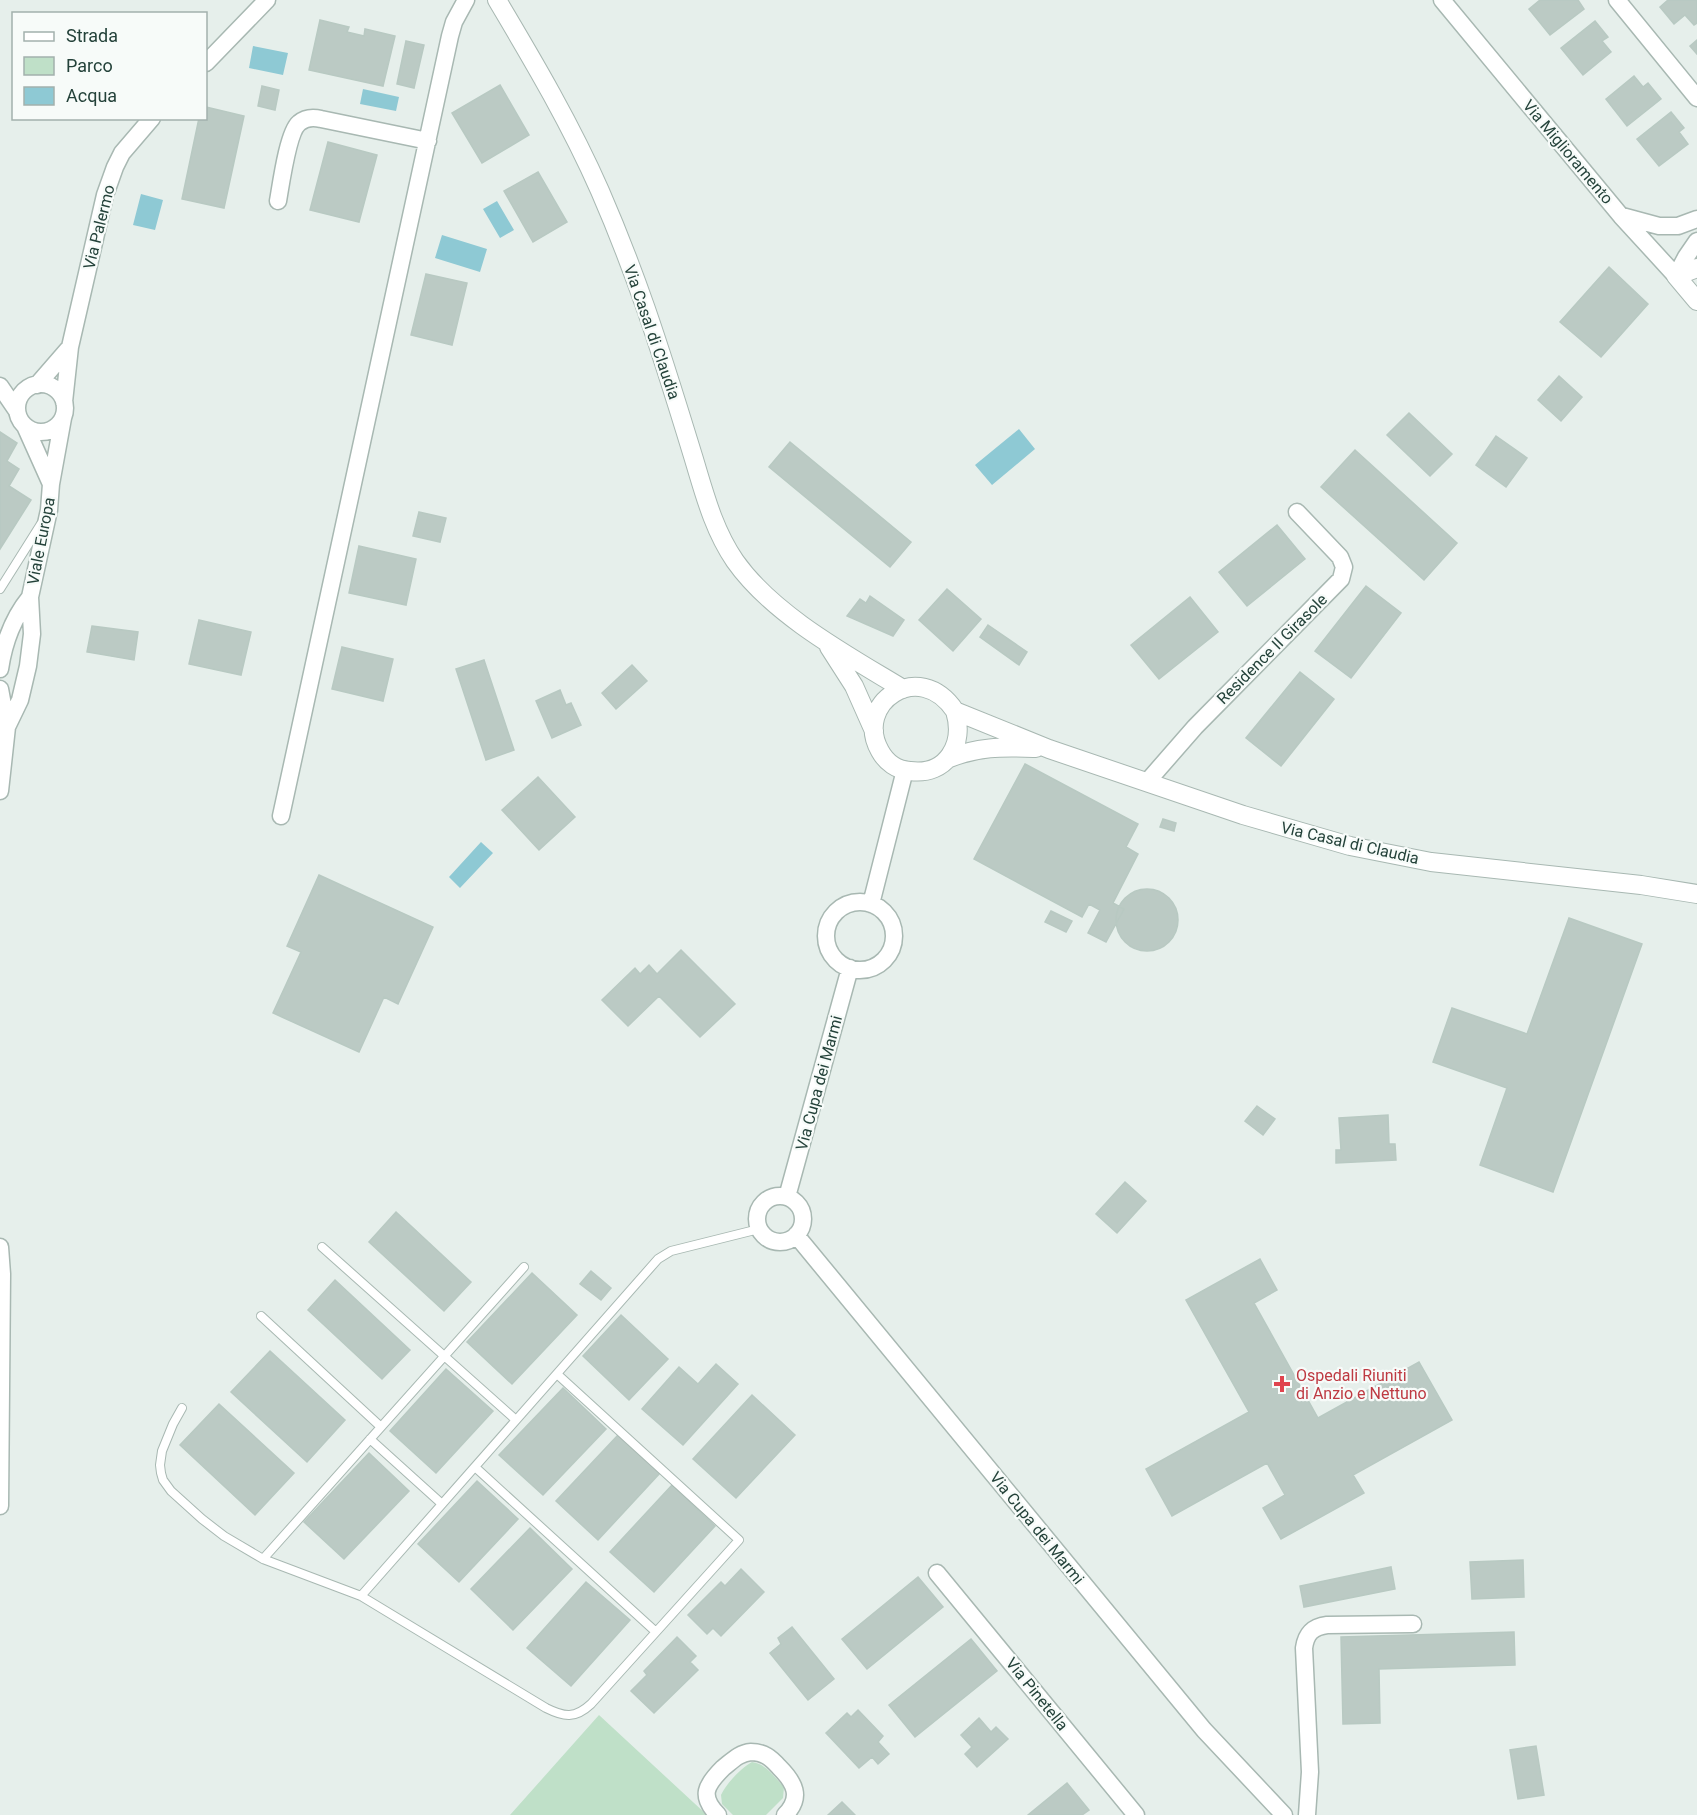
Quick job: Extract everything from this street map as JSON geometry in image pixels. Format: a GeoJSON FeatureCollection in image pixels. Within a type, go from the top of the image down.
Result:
{"type":"FeatureCollection","features":[{"type":"Feature","properties":{"kind":"street"},"geometry":{"type":"LineString","coordinates":[[207,62],[267,0]]}},
{"type":"Feature","properties":{"kind":"street"},"geometry":{"type":"LineString","coordinates":[[280,816],[452,28],[466,0]]}},
{"type":"Feature","properties":{"kind":"street","name":"Via Casal di Claudia"},"geometry":{"type":"LineString","coordinates":[[497,0],[538,70],[600,190],[645,308],[708,507],[724,542],[735,561],[763,592],[827,643],[903,689],[915,686],[939,693],[948,700],[955,711],[1049,749],[1274,825],[1376,852],[1431,862],[1641,885],[1697,894]]}},
{"type":"Feature","properties":{"kind":"street","name":"Via Miglioramento"},"geometry":{"type":"LineString","coordinates":[[1442,0],[1621,216],[1697,301]]}},
{"type":"Feature","properties":{"kind":"street"},"geometry":{"type":"LineString","coordinates":[[1617,0],[1697,98]]}},
{"type":"Feature","properties":{"kind":"street"},"geometry":{"type":"LineString","coordinates":[[278,201],[292,132],[300,122],[307,118],[321,118],[428,141]]}},
{"type":"Feature","properties":{"kind":"street","name":"Via Palermo"},"geometry":{"type":"LineString","coordinates":[[64,410],[70,346],[107,188],[122,153],[150,120]]}},
{"type":"Feature","properties":{"kind":"street"},"geometry":{"type":"LineString","coordinates":[[1621,216],[1659,226],[1678,226],[1697,219]]}},
{"type":"Feature","properties":{"kind":"street"},"geometry":{"type":"LineString","coordinates":[[1676,276],[1697,241]]}},
{"type":"Feature","properties":{"kind":"street"},"geometry":{"type":"LineString","coordinates":[[1676,276],[1697,267]]}},
{"type":"Feature","properties":{"kind":"street","name":"Via Palermo"},"geometry":{"type":"LineString","coordinates":[[33,386],[70,346]]}},
{"type":"Feature","properties":{"kind":"street"},"geometry":{"type":"LineString","coordinates":[[0,381],[51,386],[62,395],[64,410],[53,429],[46,432],[38,432],[21,418],[20,398],[33,386]]}},
{"type":"Feature","properties":{"kind":"street","name":"Viale Europa"},"geometry":{"type":"LineString","coordinates":[[0,386],[21,418],[51,484]]}},
{"type":"Feature","properties":{"kind":"street","name":"Viale Europa"},"geometry":{"type":"LineString","coordinates":[[4,736],[20,700],[28,666],[32,634],[30,597],[49,510],[51,484],[64,410]]}},
{"type":"Feature","properties":{"kind":"street","name":"Residence Il Girasole"},"geometry":{"type":"LineString","coordinates":[[1148,782],[1195,727],[1341,579],[1344,567],[1340,557],[1297,512]]}},
{"type":"Feature","properties":{"kind":"street","name":"Viale Europa"},"geometry":{"type":"LineString","coordinates":[[0,669],[8,634],[15,618],[30,597]]}},
{"type":"Feature","properties":{"kind":"street","name":"Via Casal di Claudia"},"geometry":{"type":"LineString","coordinates":[[827,643],[854,686],[874,732],[876,745],[893,765],[905,771],[927,771],[963,752],[992,747],[1049,749]]}},
{"type":"Feature","properties":{"kind":"street","name":"Viale Europa"},"geometry":{"type":"LineString","coordinates":[[0,689],[4,736],[0,791]]}},
{"type":"Feature","properties":{"kind":"street"},"geometry":{"type":"LineString","coordinates":[[874,732],[875,718],[881,705],[890,695],[903,689]]}},
{"type":"Feature","properties":{"kind":"street"},"geometry":{"type":"LineString","coordinates":[[947,759],[955,749],[959,736],[959,723],[955,711]]}},
{"type":"Feature","properties":{"kind":"street"},"geometry":{"type":"LineString","coordinates":[[871,904],[905,771]]}},
{"type":"Feature","properties":{"kind":"street"},"geometry":{"type":"LineString","coordinates":[[861,902],[871,904],[888,916],[893,926],[893,946],[888,956],[871,968],[860,970],[850,968],[840,964],[833,956],[826,936],[828,925],[833,916],[850,904],[861,902]]}},
{"type":"Feature","properties":{"kind":"street","name":"Via Cupa dei Marmi"},"geometry":{"type":"LineString","coordinates":[[787,1197],[850,968]]}},
{"type":"Feature","properties":{"kind":"street"},"geometry":{"type":"LineString","coordinates":[[787,1197],[799,1206],[803,1221],[796,1235],[790,1240],[776,1242],[769,1240],[759,1229],[757,1221],[760,1207],[772,1198],[787,1197]]}},
{"type":"Feature","properties":{"kind":"street","name":"Via Cupa dei Marmi"},"geometry":{"type":"LineString","coordinates":[[796,1235],[1204,1730],[1284,1815]]}},
{"type":"Feature","properties":{"kind":"street"},"geometry":{"type":"LineString","coordinates":[[0,1247],[2,1274],[0,1506]]}},
{"type":"Feature","properties":{"kind":"street","name":"Via Pinetella"},"geometry":{"type":"LineString","coordinates":[[937,1573],[1136,1815]]}},
{"type":"Feature","properties":{"kind":"street"},"geometry":{"type":"LineString","coordinates":[[1307,1815],[1310,1772],[1304,1648],[1308,1634],[1314,1629],[1327,1625],[1413,1624]]}},
{"type":"Feature","properties":{"kind":"street"},"geometry":{"type":"LineString","coordinates":[[718,1815],[708,1804],[708,1785],[736,1757],[751,1752],[767,1755],[792,1780],[794,1801],[785,1815]]}},
{"type":"Feature","properties":{"kind":"lane"},"geometry":{"type":"LineString","coordinates":[[0,589],[49,510]]}},
{"type":"Feature","properties":{"kind":"lane"},"geometry":{"type":"LineString","coordinates":[[361,1596],[658,1259],[671,1251],[759,1229]]}},
{"type":"Feature","properties":{"kind":"lane"},"geometry":{"type":"LineString","coordinates":[[322,1247],[516,1420]]}},
{"type":"Feature","properties":{"kind":"lane"},"geometry":{"type":"LineString","coordinates":[[263,1559],[524,1267]]}},
{"type":"Feature","properties":{"kind":"lane"},"geometry":{"type":"LineString","coordinates":[[261,1316],[381,1427]]}},
{"type":"Feature","properties":{"kind":"lane"},"geometry":{"type":"LineString","coordinates":[[182,1408],[171,1429],[161,1457],[163,1480],[171,1491],[208,1523],[263,1559],[361,1596],[546,1708],[571,1716],[586,1709],[739,1540],[557,1374]]}},
{"type":"Feature","properties":{"kind":"lane"},"geometry":{"type":"LineString","coordinates":[[370,1439],[442,1504]]}},
{"type":"Feature","properties":{"kind":"lane"},"geometry":{"type":"LineString","coordinates":[[475,1467],[656,1632]]}},
{"type":"Feature","properties":{"kind":"green space"},"geometry":{"type":"Polygon","coordinates":[[[599,1715],[707,1815],[510,1815],[599,1715]]]}},
{"type":"Feature","properties":{"kind":"green space"},"geometry":{"type":"Polygon","coordinates":[[[752,1762],[766,1768],[784,1787],[783,1798],[766,1815],[733,1815],[722,1804],[721,1795],[734,1777],[752,1762]]]}},
{"type":"Feature","properties":{"kind":"water"},"geometry":{"type":"Polygon","coordinates":[[[253,46],[288,53],[283,75],[249,68],[253,46]]]}},
{"type":"Feature","properties":{"kind":"water"},"geometry":{"type":"Polygon","coordinates":[[[363,89],[399,97],[396,111],[360,104],[363,89]]]}},
{"type":"Feature","properties":{"kind":"water"},"geometry":{"type":"Polygon","coordinates":[[[141,194],[163,200],[155,230],[133,225],[141,194]]]}},
{"type":"Feature","properties":{"kind":"water"},"geometry":{"type":"Polygon","coordinates":[[[497,201],[514,230],[500,238],[483,209],[497,201]]]}},
{"type":"Feature","properties":{"kind":"water"},"geometry":{"type":"Polygon","coordinates":[[[442,235],[487,249],[480,272],[435,258],[442,235]]]}},
{"type":"Feature","properties":{"kind":"water"},"geometry":{"type":"Polygon","coordinates":[[[1019,429],[1035,449],[992,485],[975,465],[1019,429]]]}},
{"type":"Feature","properties":{"kind":"water"},"geometry":{"type":"Polygon","coordinates":[[[481,842],[493,853],[460,888],[449,877],[481,842]]]}},
{"type":"Feature","properties":{"kind":"building"},"geometry":{"type":"Polygon","coordinates":[[[1540,0],[1578,0],[1584,9],[1550,35],[1529,9],[1540,0]]]}},
{"type":"Feature","properties":{"kind":"building"},"geometry":{"type":"Polygon","coordinates":[[[1668,0],[1697,0],[1697,23],[1694,25],[1685,15],[1674,24],[1660,7],[1668,0]]]}},
{"type":"Feature","properties":{"kind":"building"},"geometry":{"type":"Polygon","coordinates":[[[320,20],[349,27],[347,32],[364,36],[365,29],[395,36],[383,86],[309,70],[320,20]]]}},
{"type":"Feature","properties":{"kind":"building"},"geometry":{"type":"Polygon","coordinates":[[[1595,21],[1608,37],[1602,41],[1611,52],[1583,75],[1561,48],[1595,21]]]}},
{"type":"Feature","properties":{"kind":"building"},"geometry":{"type":"Polygon","coordinates":[[[1697,40],[1697,54],[1690,46],[1697,40]]]}},
{"type":"Feature","properties":{"kind":"building"},"geometry":{"type":"Polygon","coordinates":[[[406,41],[424,45],[414,88],[397,84],[406,41]]]}},
{"type":"Feature","properties":{"kind":"building"},"geometry":{"type":"Polygon","coordinates":[[[1634,76],[1643,87],[1648,83],[1661,99],[1627,126],[1606,99],[1634,76]]]}},
{"type":"Feature","properties":{"kind":"building"},"geometry":{"type":"Polygon","coordinates":[[[500,85],[529,135],[482,163],[452,113],[500,85]]]}},
{"type":"Feature","properties":{"kind":"building"},"geometry":{"type":"Polygon","coordinates":[[[262,86],[279,90],[275,110],[258,106],[262,86]]]}},
{"type":"Feature","properties":{"kind":"building"},"geometry":{"type":"Polygon","coordinates":[[[207,107],[244,116],[224,208],[182,199],[199,120],[207,120],[207,107]]]}},
{"type":"Feature","properties":{"kind":"building"},"geometry":{"type":"Polygon","coordinates":[[[1671,112],[1684,128],[1679,132],[1688,144],[1659,166],[1637,139],[1671,112]]]}},
{"type":"Feature","properties":{"kind":"building"},"geometry":{"type":"Polygon","coordinates":[[[328,142],[377,155],[359,222],[310,210],[328,142]]]}},
{"type":"Feature","properties":{"kind":"building"},"geometry":{"type":"Polygon","coordinates":[[[538,172],[567,222],[533,242],[504,191],[538,172]]]}},
{"type":"Feature","properties":{"kind":"building"},"geometry":{"type":"Polygon","coordinates":[[[1609,267],[1648,304],[1601,357],[1560,322],[1609,267]]]}},
{"type":"Feature","properties":{"kind":"building"},"geometry":{"type":"Polygon","coordinates":[[[426,274],[467,283],[452,345],[411,335],[426,274]]]}},
{"type":"Feature","properties":{"kind":"building"},"geometry":{"type":"Polygon","coordinates":[[[1559,376],[1582,397],[1561,421],[1538,400],[1559,376]]]}},
{"type":"Feature","properties":{"kind":"building"},"geometry":{"type":"Polygon","coordinates":[[[1409,413],[1452,454],[1430,476],[1387,435],[1409,413]]]}},
{"type":"Feature","properties":{"kind":"building"},"geometry":{"type":"Polygon","coordinates":[[[0,432],[17,443],[7,461],[19,469],[9,486],[31,500],[0,549],[0,432]]]}},
{"type":"Feature","properties":{"kind":"building"},"geometry":{"type":"Polygon","coordinates":[[[1496,436],[1527,458],[1506,487],[1476,465],[1496,436]]]}},
{"type":"Feature","properties":{"kind":"building"},"geometry":{"type":"Polygon","coordinates":[[[790,442],[911,542],[890,567],[769,467],[790,442]]]}},
{"type":"Feature","properties":{"kind":"building"},"geometry":{"type":"Polygon","coordinates":[[[1355,450],[1457,543],[1424,580],[1321,487],[1355,450]]]}},
{"type":"Feature","properties":{"kind":"building"},"geometry":{"type":"Polygon","coordinates":[[[419,512],[446,518],[440,542],[413,536],[419,512]]]}},
{"type":"Feature","properties":{"kind":"building"},"geometry":{"type":"Polygon","coordinates":[[[1277,525],[1305,559],[1247,606],[1219,572],[1277,525]]]}},
{"type":"Feature","properties":{"kind":"building"},"geometry":{"type":"Polygon","coordinates":[[[359,546],[416,559],[406,605],[349,593],[359,546]]]}},
{"type":"Feature","properties":{"kind":"building"},"geometry":{"type":"Polygon","coordinates":[[[1366,586],[1401,613],[1351,678],[1315,651],[1366,586]]]}},
{"type":"Feature","properties":{"kind":"building"},"geometry":{"type":"Polygon","coordinates":[[[947,589],[981,619],[953,651],[919,620],[947,589]]]}},
{"type":"Feature","properties":{"kind":"building"},"geometry":{"type":"Polygon","coordinates":[[[870,596],[904,620],[893,636],[847,616],[860,599],[866,603],[870,596]]]}},
{"type":"Feature","properties":{"kind":"building"},"geometry":{"type":"Polygon","coordinates":[[[1190,597],[1218,632],[1159,679],[1131,645],[1190,597]]]}},
{"type":"Feature","properties":{"kind":"building"},"geometry":{"type":"Polygon","coordinates":[[[199,620],[251,632],[241,675],[189,664],[199,620]]]}},
{"type":"Feature","properties":{"kind":"building"},"geometry":{"type":"Polygon","coordinates":[[[988,625],[1027,652],[1019,665],[980,637],[988,625]]]}},
{"type":"Feature","properties":{"kind":"building"},"geometry":{"type":"Polygon","coordinates":[[[92,626],[138,632],[134,660],[87,652],[92,626]]]}},
{"type":"Feature","properties":{"kind":"building"},"geometry":{"type":"Polygon","coordinates":[[[342,647],[393,659],[383,701],[332,689],[342,647]]]}},
{"type":"Feature","properties":{"kind":"building"},"geometry":{"type":"Polygon","coordinates":[[[484,660],[514,750],[486,760],[456,669],[484,660]]]}},
{"type":"Feature","properties":{"kind":"building"},"geometry":{"type":"Polygon","coordinates":[[[632,665],[647,681],[616,709],[602,693],[632,665]]]}},
{"type":"Feature","properties":{"kind":"building"},"geometry":{"type":"Polygon","coordinates":[[[1300,672],[1334,699],[1281,766],[1246,738],[1300,672]]]}},
{"type":"Feature","properties":{"kind":"building"},"geometry":{"type":"Polygon","coordinates":[[[560,690],[566,705],[571,703],[581,725],[552,738],[536,701],[560,690]]]}},
{"type":"Feature","properties":{"kind":"building"},"geometry":{"type":"Polygon","coordinates":[[[1025,764],[1138,824],[1126,847],[1138,854],[1113,903],[1124,909],[1106,942],[1088,933],[1100,910],[1089,904],[1082,917],[974,859],[1025,764]]]}},
{"type":"Feature","properties":{"kind":"building"},"geometry":{"type":"Polygon","coordinates":[[[538,777],[575,817],[539,850],[502,810],[538,777]]]}},
{"type":"Feature","properties":{"kind":"building"},"geometry":{"type":"Polygon","coordinates":[[[1163,819],[1176,823],[1174,831],[1160,827],[1163,819]]]}},
{"type":"Feature","properties":{"kind":"building"},"geometry":{"type":"Polygon","coordinates":[[[319,875],[433,927],[398,1004],[384,997],[359,1052],[273,1013],[301,952],[287,946],[319,875]]]}},
{"type":"Feature","properties":{"kind":"building"},"geometry":{"type":"Polygon","coordinates":[[[1147,889],[1159,891],[1169,898],[1176,908],[1178,920],[1176,932],[1169,942],[1159,949],[1147,951],[1135,949],[1125,942],[1118,932],[1116,920],[1118,908],[1125,898],[1135,891],[1147,889]]]}},
{"type":"Feature","properties":{"kind":"building"},"geometry":{"type":"Polygon","coordinates":[[[1051,911],[1072,921],[1066,932],[1045,922],[1051,911]]]}},
{"type":"Feature","properties":{"kind":"building"},"geometry":{"type":"Polygon","coordinates":[[[1569,918],[1642,944],[1553,1192],[1480,1165],[1507,1088],[1433,1062],[1452,1008],[1527,1034],[1569,918]]]}},
{"type":"Feature","properties":{"kind":"building"},"geometry":{"type":"Polygon","coordinates":[[[681,950],[735,1004],[700,1037],[659,996],[628,1026],[602,1000],[635,968],[640,974],[649,965],[657,974],[681,950]]]}},
{"type":"Feature","properties":{"kind":"building"},"geometry":{"type":"Polygon","coordinates":[[[1257,1106],[1275,1119],[1263,1135],[1245,1121],[1257,1106]]]}},
{"type":"Feature","properties":{"kind":"building"},"geometry":{"type":"Polygon","coordinates":[[[1388,1115],[1389,1144],[1395,1144],[1396,1160],[1336,1163],[1336,1150],[1341,1150],[1339,1118],[1388,1115]]]}},
{"type":"Feature","properties":{"kind":"building"},"geometry":{"type":"Polygon","coordinates":[[[1125,1182],[1146,1201],[1117,1233],[1096,1214],[1125,1182]]]}},
{"type":"Feature","properties":{"kind":"building"},"geometry":{"type":"Polygon","coordinates":[[[396,1212],[471,1282],[444,1311],[369,1242],[396,1212]]]}},
{"type":"Feature","properties":{"kind":"building"},"geometry":{"type":"Polygon","coordinates":[[[1260,1259],[1277,1290],[1254,1303],[1318,1418],[1419,1362],[1452,1420],[1353,1475],[1364,1493],[1281,1539],[1263,1508],[1285,1495],[1267,1463],[1172,1516],[1146,1469],[1249,1412],[1186,1300],[1260,1259]]]}},
{"type":"Feature","properties":{"kind":"building"},"geometry":{"type":"Polygon","coordinates":[[[591,1271],[611,1288],[601,1300],[580,1284],[591,1271]]]}},
{"type":"Feature","properties":{"kind":"building"},"geometry":{"type":"Polygon","coordinates":[[[532,1273],[577,1315],[512,1384],[467,1342],[532,1273]]]}},
{"type":"Feature","properties":{"kind":"building"},"geometry":{"type":"Polygon","coordinates":[[[335,1280],[410,1350],[382,1379],[308,1310],[335,1280]]]}},
{"type":"Feature","properties":{"kind":"building"},"geometry":{"type":"Polygon","coordinates":[[[621,1315],[668,1359],[629,1400],[583,1356],[621,1315]]]}},
{"type":"Feature","properties":{"kind":"building"},"geometry":{"type":"Polygon","coordinates":[[[270,1351],[345,1420],[307,1462],[231,1392],[270,1351]]]}},
{"type":"Feature","properties":{"kind":"building"},"geometry":{"type":"Polygon","coordinates":[[[716,1364],[738,1384],[683,1445],[642,1409],[679,1367],[698,1384],[716,1364]]]}},
{"type":"Feature","properties":{"kind":"building"},"geometry":{"type":"Polygon","coordinates":[[[446,1369],[493,1411],[436,1473],[390,1431],[446,1369]]]}},
{"type":"Feature","properties":{"kind":"building"},"geometry":{"type":"Polygon","coordinates":[[[563,1388],[606,1429],[543,1495],[499,1455],[563,1388]]]}},
{"type":"Feature","properties":{"kind":"building"},"geometry":{"type":"Polygon","coordinates":[[[752,1395],[795,1435],[736,1498],[693,1459],[752,1395]]]}},
{"type":"Feature","properties":{"kind":"building"},"geometry":{"type":"Polygon","coordinates":[[[219,1404],[294,1473],[255,1515],[180,1445],[219,1404]]]}},
{"type":"Feature","properties":{"kind":"building"},"geometry":{"type":"Polygon","coordinates":[[[618,1435],[660,1473],[598,1540],[556,1501],[618,1435]]]}},
{"type":"Feature","properties":{"kind":"building"},"geometry":{"type":"Polygon","coordinates":[[[369,1453],[409,1491],[344,1559],[304,1522],[369,1453]]]}},
{"type":"Feature","properties":{"kind":"building"},"geometry":{"type":"Polygon","coordinates":[[[477,1481],[518,1519],[459,1582],[418,1544],[477,1481]]]}},
{"type":"Feature","properties":{"kind":"building"},"geometry":{"type":"Polygon","coordinates":[[[672,1485],[715,1526],[654,1592],[610,1552],[672,1485]]]}},
{"type":"Feature","properties":{"kind":"building"},"geometry":{"type":"Polygon","coordinates":[[[530,1528],[572,1569],[513,1630],[471,1589],[530,1528]]]}},
{"type":"Feature","properties":{"kind":"building"},"geometry":{"type":"Polygon","coordinates":[[[1523,1560],[1524,1597],[1472,1599],[1470,1562],[1523,1560]]]}},
{"type":"Feature","properties":{"kind":"building"},"geometry":{"type":"Polygon","coordinates":[[[1391,1567],[1395,1589],[1304,1607],[1300,1586],[1391,1567]]]}},
{"type":"Feature","properties":{"kind":"building"},"geometry":{"type":"Polygon","coordinates":[[[741,1569],[764,1592],[721,1636],[713,1628],[707,1634],[688,1615],[721,1582],[725,1586],[741,1569]]]}},
{"type":"Feature","properties":{"kind":"building"},"geometry":{"type":"Polygon","coordinates":[[[918,1577],[943,1607],[867,1669],[842,1639],[918,1577]]]}},
{"type":"Feature","properties":{"kind":"building"},"geometry":{"type":"Polygon","coordinates":[[[586,1582],[630,1620],[571,1686],[527,1648],[586,1582]]]}},
{"type":"Feature","properties":{"kind":"building"},"geometry":{"type":"Polygon","coordinates":[[[792,1627],[834,1679],[808,1700],[770,1653],[781,1644],[778,1638],[792,1627]]]}},
{"type":"Feature","properties":{"kind":"building"},"geometry":{"type":"Polygon","coordinates":[[[1514,1632],[1515,1665],[1379,1669],[1380,1723],[1343,1724],[1341,1637],[1514,1632]]]}},
{"type":"Feature","properties":{"kind":"building"},"geometry":{"type":"Polygon","coordinates":[[[677,1637],[696,1656],[690,1662],[698,1670],[654,1713],[631,1691],[647,1675],[644,1671],[677,1637]]]}},
{"type":"Feature","properties":{"kind":"building"},"geometry":{"type":"Polygon","coordinates":[[[971,1639],[997,1671],[915,1737],[889,1705],[971,1639]]]}},
{"type":"Feature","properties":{"kind":"building"},"geometry":{"type":"Polygon","coordinates":[[[858,1710],[883,1736],[878,1742],[889,1754],[878,1764],[872,1757],[859,1768],[826,1733],[847,1713],[851,1717],[858,1710]]]}},
{"type":"Feature","properties":{"kind":"building"},"geometry":{"type":"Polygon","coordinates":[[[979,1718],[991,1732],[996,1727],[1008,1739],[977,1767],[965,1754],[972,1747],[961,1735],[979,1718]]]}},
{"type":"Feature","properties":{"kind":"building"},"geometry":{"type":"Polygon","coordinates":[[[1536,1746],[1544,1795],[1518,1799],[1510,1750],[1536,1746]]]}},
{"type":"Feature","properties":{"kind":"building"},"geometry":{"type":"Polygon","coordinates":[[[1067,1783],[1089,1810],[1082,1815],[1028,1815],[1067,1783]]]}},
{"type":"Feature","properties":{"kind":"building"},"geometry":{"type":"Polygon","coordinates":[[[842,1802],[855,1815],[828,1815],[842,1802]]]}},
{"type":"Feature","properties":{"kind":"place","name":"Ospedali Riuniti di Anzio e Nettuno"},"geometry":{"type":"Point","coordinates":[1282,1384]}}]}
